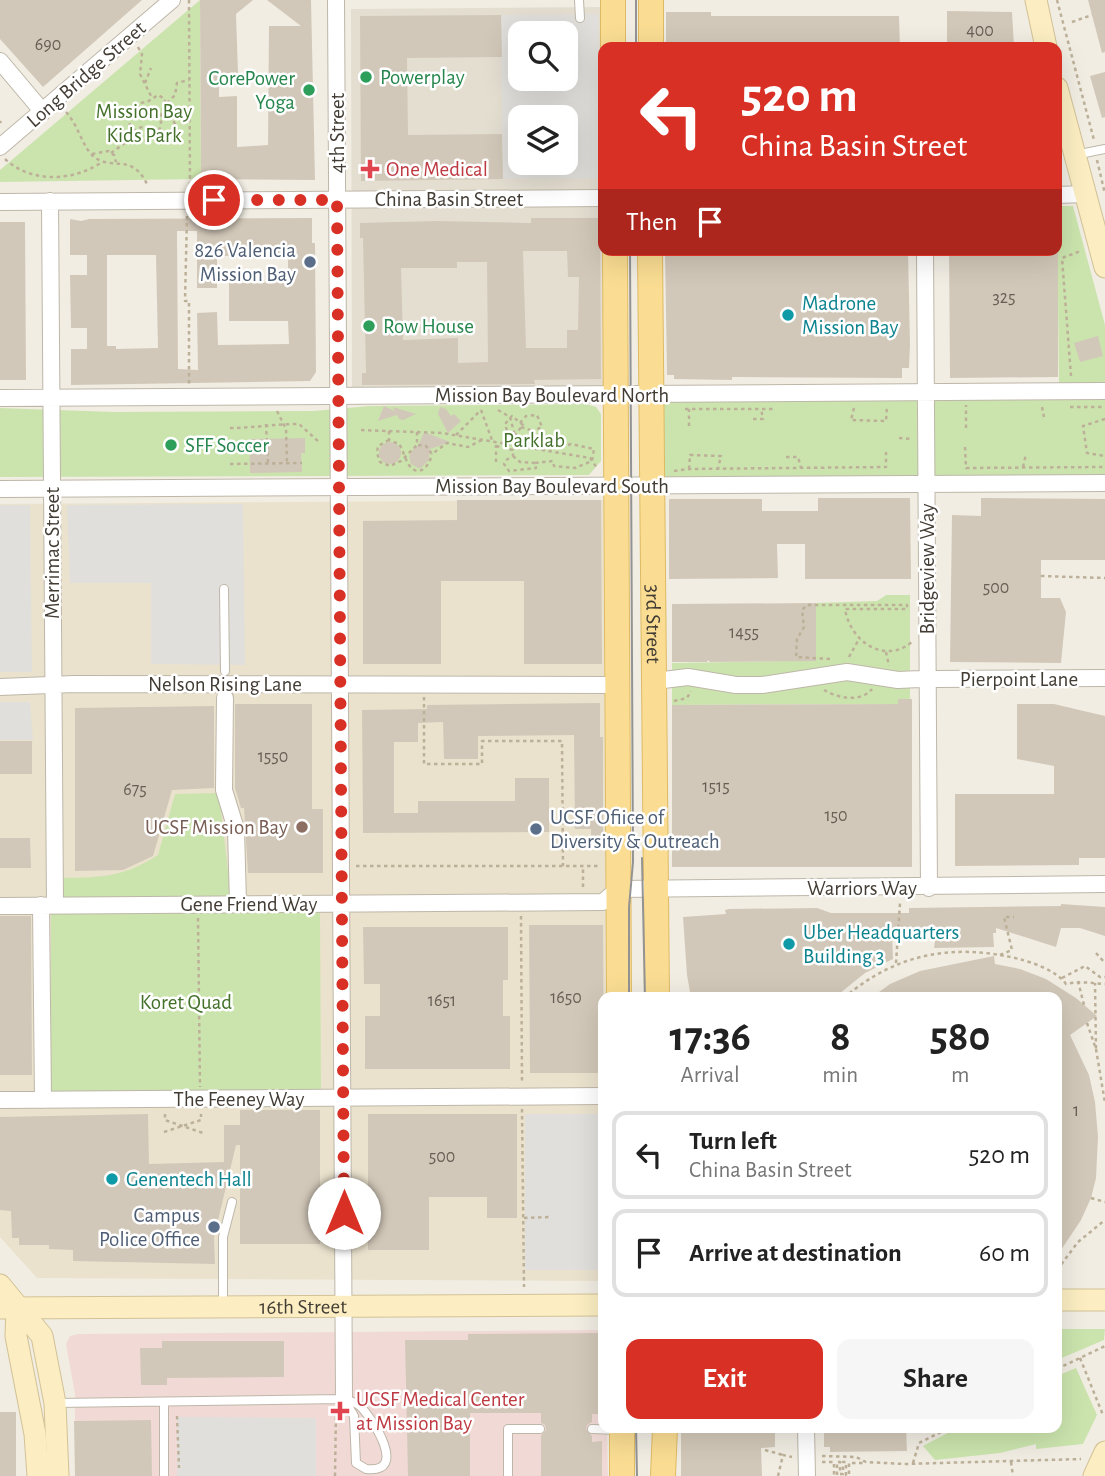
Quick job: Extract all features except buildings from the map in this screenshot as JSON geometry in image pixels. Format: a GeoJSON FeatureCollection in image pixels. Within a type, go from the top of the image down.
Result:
{"type":"FeatureCollection","features":[{"type":"Feature","properties":{"kind":"main road"},"geometry":{"type":"LineString","coordinates":[[613,0],[613,42]]}},
{"type":"Feature","properties":{"kind":"main road"},"geometry":{"type":"LineString","coordinates":[[651,0],[651,42]]}},
{"type":"Feature","properties":{"kind":"main road","name":"3rd Street"},"geometry":{"type":"LineString","coordinates":[[615,256],[616,394],[609,478],[617,685],[619,992]]}},
{"type":"Feature","properties":{"kind":"main road","name":"3rd Street"},"geometry":{"type":"LineString","coordinates":[[650,256],[661,691],[656,889],[657,992]]}},
{"type":"Feature","properties":{"kind":"main road"},"geometry":{"type":"LineString","coordinates":[[622,1433],[622,1476]]}},
{"type":"Feature","properties":{"kind":"main road"},"geometry":{"type":"LineString","coordinates":[[663,1476],[665,1433]]}},
{"type":"Feature","properties":{"kind":"street","name":"Long Bridge Street"},"geometry":{"type":"LineString","coordinates":[[0,147],[172,0]]}},
{"type":"Feature","properties":{"kind":"street","name":"4th Street"},"geometry":{"type":"LineString","coordinates":[[336,0],[344,1399]]}},
{"type":"Feature","properties":{"kind":"street"},"geometry":{"type":"LineString","coordinates":[[1036,0],[1045,42]]}},
{"type":"Feature","properties":{"kind":"street"},"geometry":{"type":"LineString","coordinates":[[0,61],[43,112]]}},
{"type":"Feature","properties":{"kind":"street"},"geometry":{"type":"LineString","coordinates":[[1062,107],[1075,155],[1095,194],[1105,267]]}},
{"type":"Feature","properties":{"kind":"street"},"geometry":{"type":"LineString","coordinates":[[1062,195],[1095,194]]}},
{"type":"Feature","properties":{"kind":"street","name":"China Basin Street"},"geometry":{"type":"LineString","coordinates":[[0,202],[153,201],[188,208],[337,200],[598,198]]}},
{"type":"Feature","properties":{"kind":"street","name":"Merrimac Street"},"geometry":{"type":"LineString","coordinates":[[43,1100],[53,687],[50,201]]}},
{"type":"Feature","properties":{"kind":"street","name":"Bridgeview Way"},"geometry":{"type":"LineString","coordinates":[[925,256],[929,888]]}},
{"type":"Feature","properties":{"kind":"street","name":"Mission Bay Boulevard North"},"geometry":{"type":"LineString","coordinates":[[0,398],[1105,391]]}},
{"type":"Feature","properties":{"kind":"street","name":"Mission Bay Boulevard South"},"geometry":{"type":"LineString","coordinates":[[0,489],[339,487],[609,478],[654,485],[1105,483]]}},
{"type":"Feature","properties":{"kind":"street","name":"Pierpoint Lane"},"geometry":{"type":"LineString","coordinates":[[661,691],[678,677],[736,685],[762,685],[851,673],[873,677],[927,679],[1105,678]]}},
{"type":"Feature","properties":{"kind":"street","name":"Nelson Rising Lane"},"geometry":{"type":"LineString","coordinates":[[0,687],[53,687],[74,684],[617,685]]}},
{"type":"Feature","properties":{"kind":"street"},"geometry":{"type":"LineString","coordinates":[[225,698],[224,790],[236,829],[238,904]]}},
{"type":"Feature","properties":{"kind":"street","name":"Warriors Way"},"geometry":{"type":"LineString","coordinates":[[618,889],[929,888],[1105,884]]}},
{"type":"Feature","properties":{"kind":"street","name":"Gene Friend Way"},"geometry":{"type":"LineString","coordinates":[[0,906],[603,902],[618,889]]}},
{"type":"Feature","properties":{"kind":"street","name":"The Feeney Way"},"geometry":{"type":"LineString","coordinates":[[0,1100],[598,1096]]}},
{"type":"Feature","properties":{"kind":"street"},"geometry":{"type":"LineString","coordinates":[[0,1285],[16,1336],[32,1417],[38,1476]]}},
{"type":"Feature","properties":{"kind":"street"},"geometry":{"type":"LineString","coordinates":[[1062,1300],[1105,1300]]}},
{"type":"Feature","properties":{"kind":"street","name":"16th Street"},"geometry":{"type":"LineString","coordinates":[[9,1308],[598,1305]]}},
{"type":"Feature","properties":{"kind":"street"},"geometry":{"type":"LineString","coordinates":[[9,1308],[42,1336],[55,1403],[58,1476]]}},
{"type":"Feature","properties":{"kind":"street"},"geometry":{"type":"LineString","coordinates":[[806,1433],[807,1476]]}},
{"type":"Feature","properties":{"kind":"street"},"geometry":{"type":"LineString","coordinates":[[1087,1468],[1105,1452]]}},
{"type":"Feature","properties":{"kind":"lane"},"geometry":{"type":"LineString","coordinates":[[579,0],[580,18]]}},
{"type":"Feature","properties":{"kind":"lane"},"geometry":{"type":"LineString","coordinates":[[1075,155],[1105,149]]}},
{"type":"Feature","properties":{"kind":"lane"},"geometry":{"type":"LineString","coordinates":[[225,589],[226,671]]}},
{"type":"Feature","properties":{"kind":"lane"},"geometry":{"type":"LineString","coordinates":[[223,1308],[223,1237],[232,1202]]}},
{"type":"Feature","properties":{"kind":"lane"},"geometry":{"type":"LineString","coordinates":[[55,1403],[344,1399],[360,1406],[384,1444],[388,1453],[387,1459],[379,1468],[366,1469],[356,1463],[354,1416],[344,1399]]}},
{"type":"Feature","properties":{"kind":"lane"},"geometry":{"type":"LineString","coordinates":[[164,1403],[164,1476]]}},
{"type":"Feature","properties":{"kind":"lane"},"geometry":{"type":"LineString","coordinates":[[508,1476],[508,1429],[541,1429]]}},
{"type":"Feature","properties":{"kind":"lane"},"geometry":{"type":"LineString","coordinates":[[592,1429],[598,1429]]}},
{"type":"Feature","properties":{"kind":"path"},"geometry":{"type":"LineString","coordinates":[[189,0],[188,208],[184,289],[185,301],[189,301],[189,386]]}},
{"type":"Feature","properties":{"kind":"path"},"geometry":{"type":"LineString","coordinates":[[1057,0],[1093,135]]}},
{"type":"Feature","properties":{"kind":"path"},"geometry":{"type":"LineString","coordinates":[[1072,22],[1091,15]]}},
{"type":"Feature","properties":{"kind":"path"},"geometry":{"type":"LineString","coordinates":[[131,36],[142,54],[140,74],[151,98]]}},
{"type":"Feature","properties":{"kind":"path"},"geometry":{"type":"LineString","coordinates":[[145,83],[151,68]]}},
{"type":"Feature","properties":{"kind":"path"},"geometry":{"type":"LineString","coordinates":[[159,132],[162,128],[162,112],[166,104],[174,99],[175,86],[179,81],[190,80]]}},
{"type":"Feature","properties":{"kind":"path"},"geometry":{"type":"LineString","coordinates":[[162,112],[170,114],[175,124],[173,132],[159,132],[142,141],[130,125],[129,118],[140,103],[158,95],[165,99],[166,104]]}},
{"type":"Feature","properties":{"kind":"path"},"geometry":{"type":"LineString","coordinates":[[66,112],[74,120],[92,154],[104,161],[131,165],[141,172],[153,201]]}},
{"type":"Feature","properties":{"kind":"path"},"geometry":{"type":"LineString","coordinates":[[111,153],[144,127],[148,129],[149,136]]}},
{"type":"Feature","properties":{"kind":"path"},"geometry":{"type":"LineString","coordinates":[[92,154],[101,151],[111,153],[117,163]]}},
{"type":"Feature","properties":{"kind":"path"},"geometry":{"type":"LineString","coordinates":[[0,154],[11,165],[27,172],[62,178],[78,175],[104,161]]}},
{"type":"Feature","properties":{"kind":"path"},"geometry":{"type":"LineString","coordinates":[[1095,194],[1098,166]]}},
{"type":"Feature","properties":{"kind":"path"},"geometry":{"type":"LineString","coordinates":[[1072,380],[1062,258],[1078,252],[1074,254]]}},
{"type":"Feature","properties":{"kind":"path"},"geometry":{"type":"LineString","coordinates":[[966,405],[966,428]]}},
{"type":"Feature","properties":{"kind":"path"},"geometry":{"type":"LineString","coordinates":[[854,408],[851,421],[886,421],[887,406]]}},
{"type":"Feature","properties":{"kind":"path"},"geometry":{"type":"LineString","coordinates":[[276,407],[286,429],[287,463]]}},
{"type":"Feature","properties":{"kind":"path"},"geometry":{"type":"LineString","coordinates":[[1042,407],[1044,417]]}},
{"type":"Feature","properties":{"kind":"path"},"geometry":{"type":"LineString","coordinates":[[456,435],[481,408],[495,443],[496,462]]}},
{"type":"Feature","properties":{"kind":"path"},"geometry":{"type":"LineString","coordinates":[[496,409],[512,416],[521,425],[548,441]]}},
{"type":"Feature","properties":{"kind":"path"},"geometry":{"type":"LineString","coordinates":[[689,409],[689,426]]}},
{"type":"Feature","properties":{"kind":"path"},"geometry":{"type":"LineString","coordinates":[[753,419],[763,419],[761,409]]}},
{"type":"Feature","properties":{"kind":"path"},"geometry":{"type":"LineString","coordinates":[[515,435],[526,416],[537,415],[541,427],[533,431]]}},
{"type":"Feature","properties":{"kind":"path"},"geometry":{"type":"LineString","coordinates":[[506,444],[508,434],[505,424],[510,417]]}},
{"type":"Feature","properties":{"kind":"path"},"geometry":{"type":"LineString","coordinates":[[510,417],[515,435],[514,445]]}},
{"type":"Feature","properties":{"kind":"path"},"geometry":{"type":"LineString","coordinates":[[1105,419],[1083,426],[1087,453],[1105,456]]}},
{"type":"Feature","properties":{"kind":"path"},"geometry":{"type":"LineString","coordinates":[[266,424],[268,463]]}},
{"type":"Feature","properties":{"kind":"path"},"geometry":{"type":"LineString","coordinates":[[230,428],[258,428],[266,424],[299,425],[319,442]]}},
{"type":"Feature","properties":{"kind":"path"},"geometry":{"type":"LineString","coordinates":[[361,430],[448,434],[483,440],[513,450],[513,456],[520,462],[553,461],[554,466],[569,469],[592,461]]}},
{"type":"Feature","properties":{"kind":"path"},"geometry":{"type":"LineString","coordinates":[[389,431],[389,440]]}},
{"type":"Feature","properties":{"kind":"path"},"geometry":{"type":"LineString","coordinates":[[417,432],[417,445],[406,455],[396,464],[390,466],[380,462],[377,449],[389,440],[396,441],[406,455],[409,465],[421,470],[429,466],[432,454],[447,443],[468,447],[483,440]]}},
{"type":"Feature","properties":{"kind":"path"},"geometry":{"type":"LineString","coordinates":[[447,443],[448,434]]}},
{"type":"Feature","properties":{"kind":"path"},"geometry":{"type":"LineString","coordinates":[[899,438],[908,439]]}},
{"type":"Feature","properties":{"kind":"path"},"geometry":{"type":"LineString","coordinates":[[495,443],[590,458],[595,468],[609,478]]}},
{"type":"Feature","properties":{"kind":"path"},"geometry":{"type":"LineString","coordinates":[[565,446],[571,444],[594,449],[592,461]]}},
{"type":"Feature","properties":{"kind":"path"},"geometry":{"type":"LineString","coordinates":[[417,445],[426,446],[432,454]]}},
{"type":"Feature","properties":{"kind":"path"},"geometry":{"type":"LineString","coordinates":[[965,447],[966,468],[1105,467]]}},
{"type":"Feature","properties":{"kind":"path"},"geometry":{"type":"LineString","coordinates":[[718,469],[722,456],[690,455],[689,468],[718,469],[886,467],[886,452]]}},
{"type":"Feature","properties":{"kind":"path"},"geometry":{"type":"LineString","coordinates":[[1023,467],[1026,454]]}},
{"type":"Feature","properties":{"kind":"path"},"geometry":{"type":"LineString","coordinates":[[513,456],[504,464],[509,471],[536,468],[535,463]]}},
{"type":"Feature","properties":{"kind":"path"},"geometry":{"type":"LineString","coordinates":[[786,457],[798,457],[801,468]]}},
{"type":"Feature","properties":{"kind":"path"},"geometry":{"type":"LineString","coordinates":[[230,464],[302,463]]}},
{"type":"Feature","properties":{"kind":"path"},"geometry":{"type":"LineString","coordinates":[[1041,576],[1105,578]]}},
{"type":"Feature","properties":{"kind":"path"},"geometry":{"type":"LineString","coordinates":[[816,659],[796,657],[797,639],[804,627],[802,610],[807,605],[907,605],[907,609],[845,609],[859,639],[878,651],[899,650],[912,642]]}},
{"type":"Feature","properties":{"kind":"path"},"geometry":{"type":"LineString","coordinates":[[851,673],[848,659],[859,639]]}},
{"type":"Feature","properties":{"kind":"path"},"geometry":{"type":"LineString","coordinates":[[821,676],[824,691],[856,698],[866,696],[872,690],[873,677]]}},
{"type":"Feature","properties":{"kind":"path"},"geometry":{"type":"LineString","coordinates":[[661,691],[679,701],[687,698],[691,694],[695,678]]}},
{"type":"Feature","properties":{"kind":"path"},"geometry":{"type":"LineString","coordinates":[[424,685],[424,764],[482,764],[482,741],[562,741],[563,866]]}},
{"type":"Feature","properties":{"kind":"path"},"geometry":{"type":"LineString","coordinates":[[341,866],[608,866]]}},
{"type":"Feature","properties":{"kind":"path"},"geometry":{"type":"LineString","coordinates":[[582,902],[583,866]]}},
{"type":"Feature","properties":{"kind":"path"},"geometry":{"type":"LineString","coordinates":[[521,902],[522,1081]]}},
{"type":"Feature","properties":{"kind":"path"},"geometry":{"type":"LineString","coordinates":[[896,963],[900,903]]}},
{"type":"Feature","properties":{"kind":"path"},"geometry":{"type":"LineString","coordinates":[[198,904],[200,1099]]}},
{"type":"Feature","properties":{"kind":"path"},"geometry":{"type":"LineString","coordinates":[[1000,955],[1013,950],[1004,917],[1014,917]]}},
{"type":"Feature","properties":{"kind":"path"},"geometry":{"type":"LineString","coordinates":[[853,992],[896,963],[928,954],[968,951],[1031,962],[1062,978],[1066,984],[1078,981],[1105,984]]}},
{"type":"Feature","properties":{"kind":"path"},"geometry":{"type":"LineString","coordinates":[[1096,953],[1105,963]]}},
{"type":"Feature","properties":{"kind":"path"},"geometry":{"type":"LineString","coordinates":[[1062,978],[1085,966],[1100,977],[1105,977]]}},
{"type":"Feature","properties":{"kind":"path"},"geometry":{"type":"LineString","coordinates":[[1078,981],[1084,1005]]}},
{"type":"Feature","properties":{"kind":"path"},"geometry":{"type":"LineString","coordinates":[[1095,983],[1096,1049],[1105,1103]]}},
{"type":"Feature","properties":{"kind":"path"},"geometry":{"type":"LineString","coordinates":[[1087,1023],[1096,1049]]}},
{"type":"Feature","properties":{"kind":"path"},"geometry":{"type":"LineString","coordinates":[[524,1115],[524,1305]]}},
{"type":"Feature","properties":{"kind":"path"},"geometry":{"type":"LineString","coordinates":[[165,1120],[203,1133]]}},
{"type":"Feature","properties":{"kind":"path"},"geometry":{"type":"LineString","coordinates":[[164,1132],[201,1120]]}},
{"type":"Feature","properties":{"kind":"path"},"geometry":{"type":"LineString","coordinates":[[1091,1198],[1105,1202]]}},
{"type":"Feature","properties":{"kind":"path"},"geometry":{"type":"LineString","coordinates":[[524,1217],[551,1217]]}},
{"type":"Feature","properties":{"kind":"path"},"geometry":{"type":"LineString","coordinates":[[1062,1263],[1077,1242],[1105,1220]]}},
{"type":"Feature","properties":{"kind":"path"},"geometry":{"type":"LineString","coordinates":[[1062,1366],[1105,1346]]}},
{"type":"Feature","properties":{"kind":"path"},"geometry":{"type":"LineString","coordinates":[[1080,1358],[1102,1415]]}},
{"type":"Feature","properties":{"kind":"path"},"geometry":{"type":"LineString","coordinates":[[335,1476],[335,1413],[344,1399]]}},
{"type":"Feature","properties":{"kind":"path"},"geometry":{"type":"LineString","coordinates":[[177,1416],[179,1468]]}},
{"type":"Feature","properties":{"kind":"path"},"geometry":{"type":"LineString","coordinates":[[913,1463],[919,1443],[938,1433]]}},
{"type":"Feature","properties":{"kind":"path"},"geometry":{"type":"LineString","coordinates":[[765,1450],[792,1457]]}},
{"type":"Feature","properties":{"kind":"path"},"geometry":{"type":"LineString","coordinates":[[778,1476],[783,1455]]}},
{"type":"Feature","properties":{"kind":"path"},"geometry":{"type":"LineString","coordinates":[[822,1456],[856,1457],[866,1462]]}},
{"type":"Feature","properties":{"kind":"path"},"geometry":{"type":"LineString","coordinates":[[1010,1460],[1013,1476]]}},
{"type":"Feature","properties":{"kind":"path"},"geometry":{"type":"LineString","coordinates":[[822,1462],[834,1462],[834,1475],[837,1475],[837,1462],[840,1462],[840,1474],[843,1474],[843,1462],[846,1462],[846,1475],[849,1475],[849,1463],[866,1462],[1010,1460],[1087,1468]]}},
{"type":"Feature","properties":{"kind":"shaded area"},"geometry":{"type":"Polygon","coordinates":[[[604,7],[604,42],[598,42],[598,256],[604,256],[607,388],[352,388],[351,9],[604,7]]]}},
{"type":"Feature","properties":{"kind":"shaded area"},"geometry":{"type":"Polygon","coordinates":[[[598,14],[598,178],[503,179],[501,15],[598,14]]]}},
{"type":"Feature","properties":{"kind":"shaded area","name":"UCSF Mission Bay"},"geometry":{"type":"Polygon","coordinates":[[[603,500],[606,992],[598,992],[598,1281],[37,1278],[0,1237],[0,504],[603,500]]]}},
{"type":"Feature","properties":{"kind":"shaded area"},"geometry":{"type":"Polygon","coordinates":[[[243,504],[245,665],[151,664],[151,583],[70,583],[67,505],[243,504]]]}},
{"type":"Feature","properties":{"kind":"shaded area"},"geometry":{"type":"Polygon","coordinates":[[[0,505],[30,505],[32,672],[0,672],[0,505]]]}},
{"type":"Feature","properties":{"kind":"shaded area"},"geometry":{"type":"Polygon","coordinates":[[[0,702],[30,702],[33,740],[0,740],[0,702]]]}},
{"type":"Feature","properties":{"kind":"shaded area"},"geometry":{"type":"Polygon","coordinates":[[[525,1114],[598,1114],[598,1270],[525,1270],[525,1114]]]}},
{"type":"Feature","properties":{"kind":"shaded area","name":"UCSF Medical Center at Mission Bay"},"geometry":{"type":"Polygon","coordinates":[[[598,1330],[598,1433],[607,1433],[608,1476],[75,1476],[75,1394],[66,1344],[70,1336],[598,1330]]]}},
{"type":"Feature","properties":{"kind":"shaded area"},"geometry":{"type":"Polygon","coordinates":[[[177,1417],[316,1418],[316,1476],[177,1476],[177,1417]]]}},
{"type":"Feature","properties":{"kind":"green space","name":"Mission Bay Kids Park"},"geometry":{"type":"Polygon","coordinates":[[[200,0],[201,179],[0,182],[0,170],[200,0]]]}},
{"type":"Feature","properties":{"kind":"green space"},"geometry":{"type":"Polygon","coordinates":[[[1062,206],[1073,206],[1105,325],[1105,384],[1059,385],[1058,256],[1062,256],[1062,206]]]}},
{"type":"Feature","properties":{"kind":"green space"},"geometry":{"type":"Polygon","coordinates":[[[1105,398],[1105,476],[661,479],[661,401],[1105,398]]]}},
{"type":"Feature","properties":{"kind":"green space","name":"Parklab"},"geometry":{"type":"Polygon","coordinates":[[[586,404],[596,407],[601,414],[601,461],[589,475],[0,477],[0,408],[114,412],[314,411],[370,406],[586,404]]]}},
{"type":"Feature","properties":{"kind":"green space"},"geometry":{"type":"Polygon","coordinates":[[[886,595],[910,595],[910,699],[898,704],[672,705],[672,663],[788,661],[816,603],[877,601],[886,595]]]}},
{"type":"Feature","properties":{"kind":"green space"},"geometry":{"type":"Polygon","coordinates":[[[219,793],[231,897],[62,898],[62,878],[111,875],[145,863],[158,855],[175,794],[219,793]]]}},
{"type":"Feature","properties":{"kind":"green space","name":"Koret Quad"},"geometry":{"type":"Polygon","coordinates":[[[320,911],[321,1090],[51,1092],[51,913],[320,911]]]}},
{"type":"Feature","properties":{"kind":"green space"},"geometry":{"type":"Polygon","coordinates":[[[1062,1329],[1105,1329],[1104,1340],[1062,1358],[1062,1329]]]}},
{"type":"Feature","properties":{"kind":"green space"},"geometry":{"type":"Polygon","coordinates":[[[1076,1368],[1097,1415],[1083,1444],[1036,1449],[1036,1444],[1000,1453],[935,1460],[923,1446],[948,1433],[1062,1433],[1062,1374],[1076,1368]]]}},
{"type":"Feature","properties":{"kind":"tram line"},"geometry":{"type":"LineString","coordinates":[[636,0],[636,42]]}},
{"type":"Feature","properties":{"kind":"tram line"},"geometry":{"type":"LineString","coordinates":[[629,992],[629,907],[633,862],[630,256]]}},
{"type":"Feature","properties":{"kind":"tram line"},"geometry":{"type":"LineString","coordinates":[[642,858],[645,992]]}},
{"type":"Feature","properties":{"kind":"tram line"},"geometry":{"type":"LineString","coordinates":[[636,1433],[637,1476]]}},
{"type":"Feature","properties":{"kind":"place","name":"Powerplay"},"geometry":{"type":"Point","coordinates":[366,77]}},
{"type":"Feature","properties":{"kind":"place","name":"CorePower Yoga"},"geometry":{"type":"Point","coordinates":[309,90]}},
{"type":"Feature","properties":{"kind":"place","name":"One Medical"},"geometry":{"type":"Point","coordinates":[370,169]}},
{"type":"Feature","properties":{"kind":"place","name":"826 Valencia Mission Bay"},"geometry":{"type":"Point","coordinates":[310,262]}},
{"type":"Feature","properties":{"kind":"place","name":"Madrone Mission Bay"},"geometry":{"type":"Point","coordinates":[788,315]}},
{"type":"Feature","properties":{"kind":"place","name":"Row House"},"geometry":{"type":"Point","coordinates":[369,326]}},
{"type":"Feature","properties":{"kind":"place","name":"SFF Soccer"},"geometry":{"type":"Point","coordinates":[171,445]}},
{"type":"Feature","properties":{"kind":"place","name":"UCSF Mission Bay"},"geometry":{"type":"Point","coordinates":[302,827]}},
{"type":"Feature","properties":{"kind":"place","name":"UCSF Ofiice of Diversity & Outreach"},"geometry":{"type":"Point","coordinates":[536,829]}},
{"type":"Feature","properties":{"kind":"place","name":"Uber Headquarters Building 3"},"geometry":{"type":"Point","coordinates":[789,944]}},
{"type":"Feature","properties":{"kind":"place","name":"Genentech Hall"},"geometry":{"type":"Point","coordinates":[112,1179]}},
{"type":"Feature","properties":{"kind":"place","name":"Campus Police Office"},"geometry":{"type":"Point","coordinates":[214,1227]}},
{"type":"Feature","properties":{"kind":"place","name":"UCSF Medical Center at Mission Bay"},"geometry":{"type":"Point","coordinates":[340,1411]}},
{"type":"Feature","properties":{"kind":"route"},"geometry":{"type":"LineString","coordinates":[[214,200],[337,200],[344,1213]]}}]}
